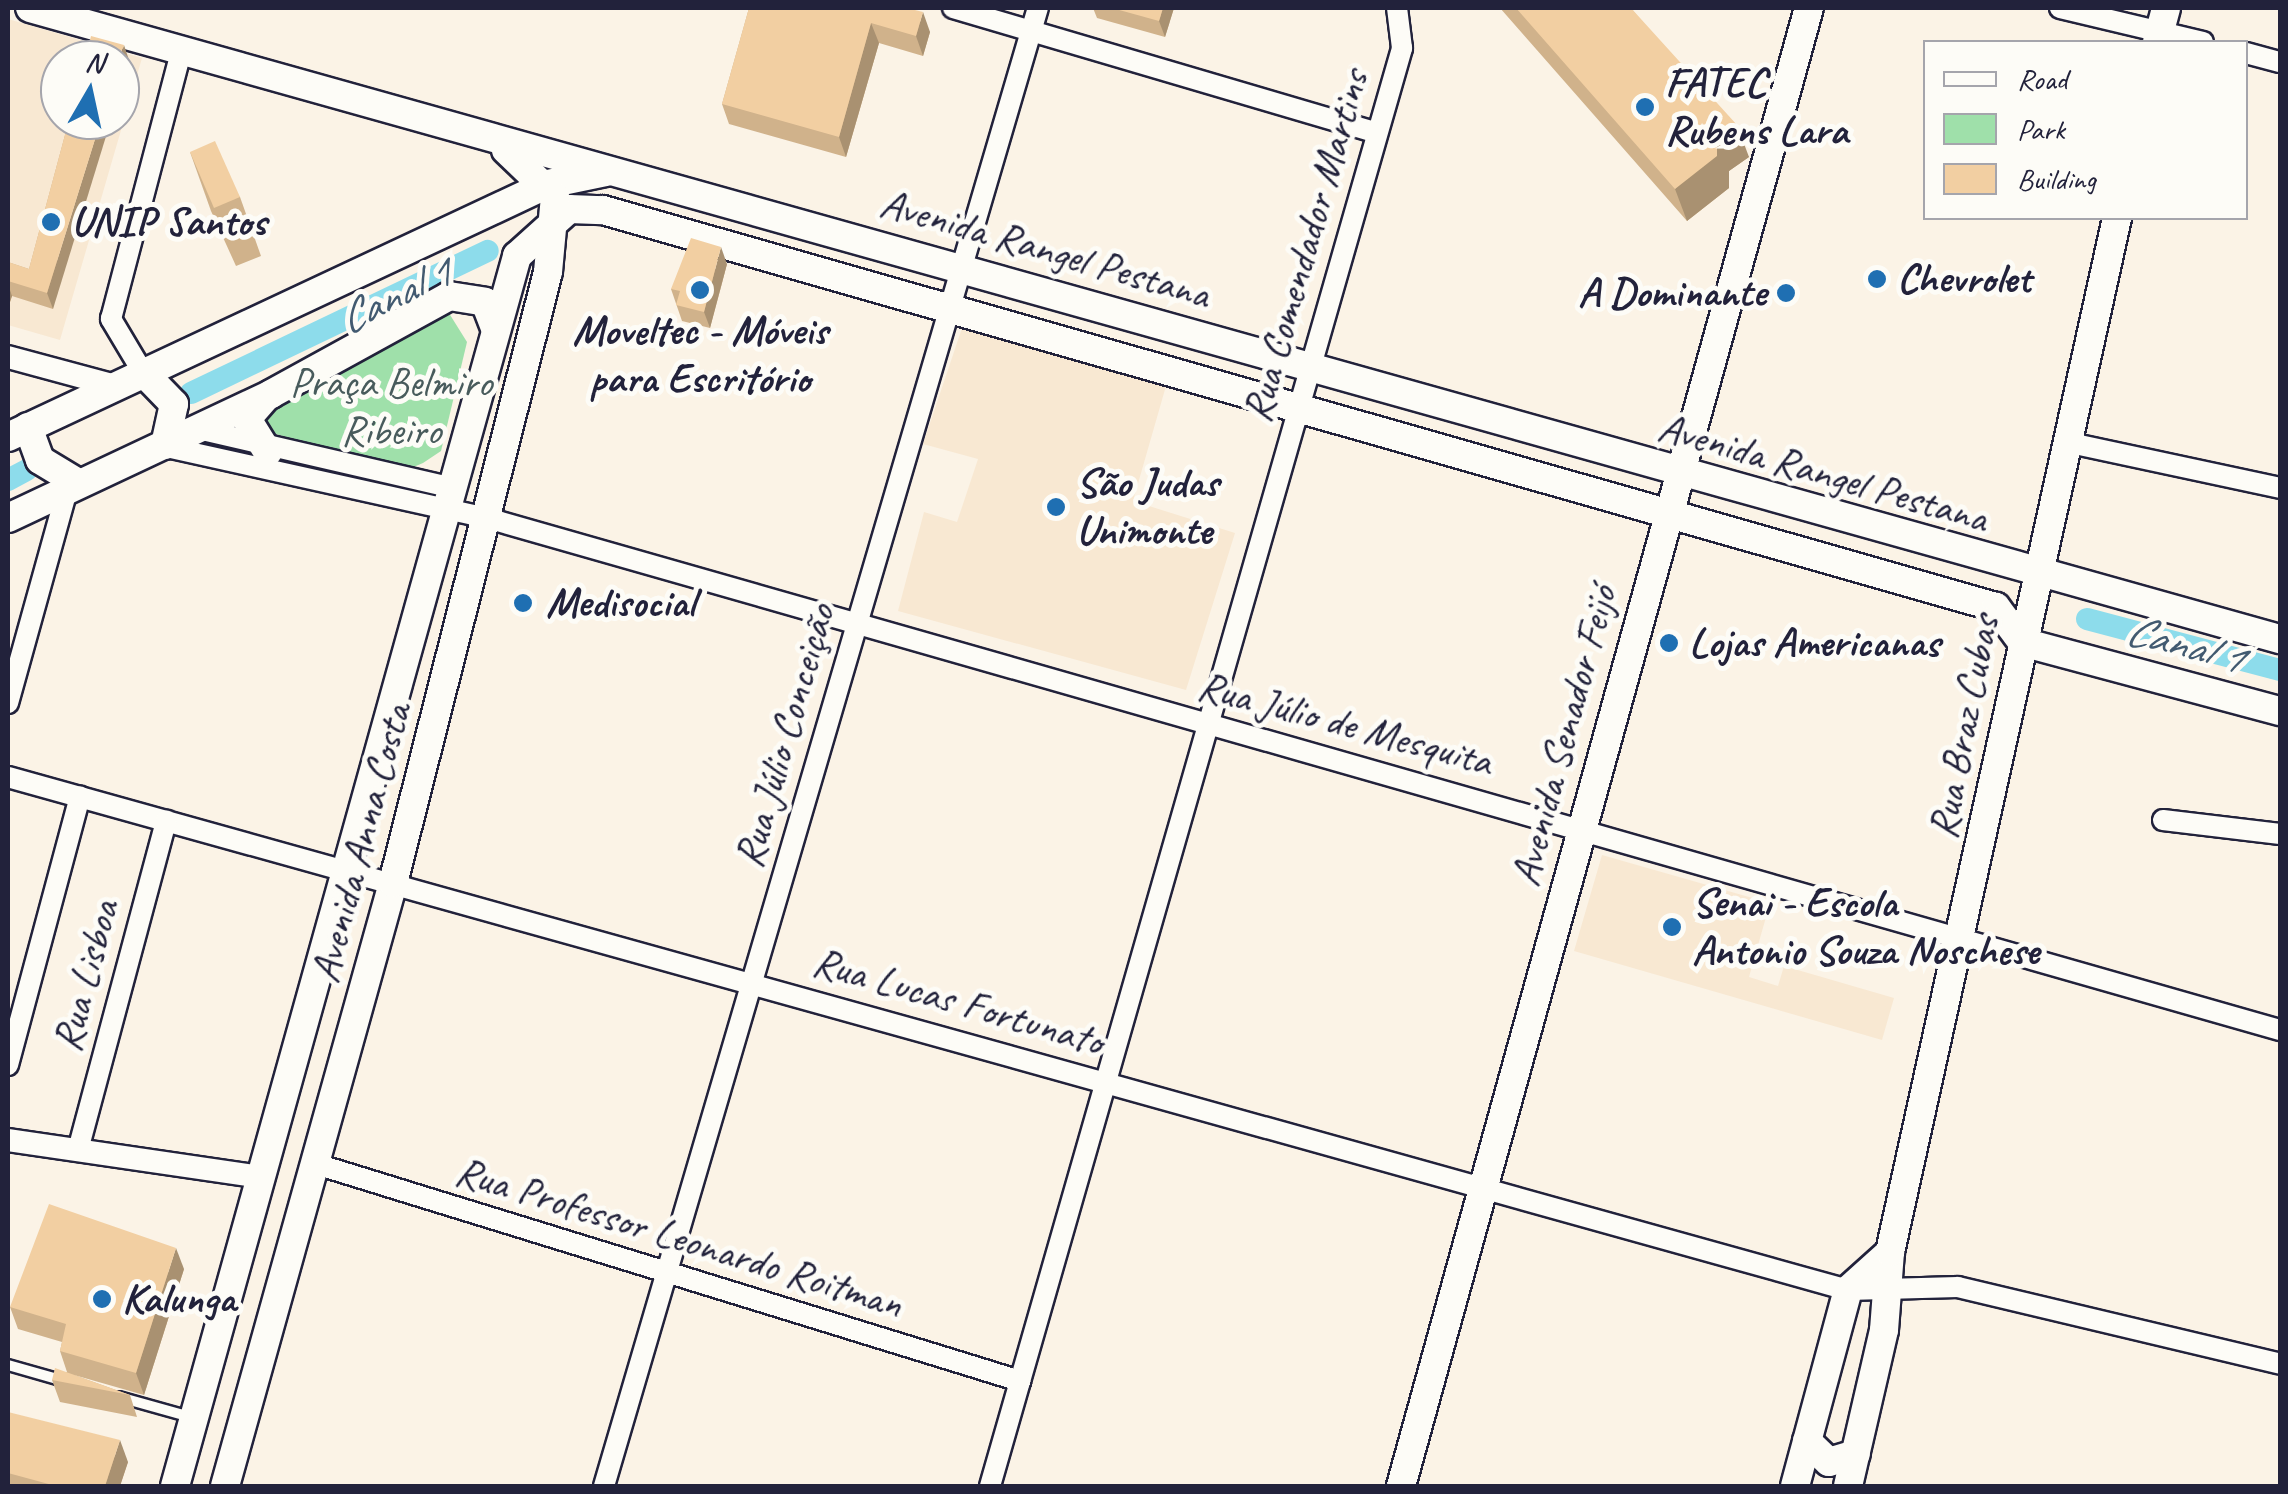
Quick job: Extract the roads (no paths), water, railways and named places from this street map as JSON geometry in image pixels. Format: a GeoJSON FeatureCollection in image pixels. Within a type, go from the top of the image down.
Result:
{"type":"FeatureCollection","features":[{"type":"Feature","properties":{"kind":"main road","name":"Avenida Rangel Pestana"},"geometry":{"type":"LineString","coordinates":[[30,8],[488,139],[638,173],[1676,474],[2280,639]]}},
{"type":"Feature","properties":{"kind":"main road","name":"Avenida Senador Feijó"},"geometry":{"type":"LineString","coordinates":[[1401,1486],[1676,474],[1809,8]]}},
{"type":"Feature","properties":{"kind":"main road"},"geometry":{"type":"LineString","coordinates":[[488,139],[548,184],[558,218]]}},
{"type":"Feature","properties":{"kind":"main road"},"geometry":{"type":"LineString","coordinates":[[72,487],[40,460],[14,428],[548,184],[638,173]]}},
{"type":"Feature","properties":{"kind":"main road"},"geometry":{"type":"LineString","coordinates":[[512,200],[558,218]]}},
{"type":"Feature","properties":{"kind":"main road","name":"Avenida Rangel Pestana"},"geometry":{"type":"LineString","coordinates":[[558,218],[948,310],[1298,413],[1996,607],[2022,642]]}},
{"type":"Feature","properties":{"kind":"main road","name":"Avenida Anna Costa"},"geometry":{"type":"LineString","coordinates":[[225,1486],[393,883],[488,518],[558,218]]}},
{"type":"Feature","properties":{"kind":"main road","name":"Avenida Anna Costa"},"geometry":{"type":"LineString","coordinates":[[175,1486],[517,256],[558,218]]}},
{"type":"Feature","properties":{"kind":"main road","name":"Rua Braz Cubas"},"geometry":{"type":"LineString","coordinates":[[1848,1486],[1889,1287],[1890,1252],[1963,935],[2036,574],[2117,220]]}},
{"type":"Feature","properties":{"kind":"main road"},"geometry":{"type":"LineString","coordinates":[[8,518],[164,446],[188,422],[272,394],[456,294],[485,302],[496,330]]}},
{"type":"Feature","properties":{"kind":"main road"},"geometry":{"type":"LineString","coordinates":[[142,371],[169,394],[188,422]]}},
{"type":"Feature","properties":{"kind":"main road"},"geometry":{"type":"LineString","coordinates":[[268,452],[247,419],[272,394]]}},
{"type":"Feature","properties":{"kind":"main road"},"geometry":{"type":"LineString","coordinates":[[2022,642],[2280,711]]}},
{"type":"Feature","properties":{"kind":"main road"},"geometry":{"type":"LineString","coordinates":[[1829,1486],[1798,1486],[1807,1441],[1848,1290],[1890,1252]]}},
{"type":"Feature","properties":{"kind":"main road"},"geometry":{"type":"LineString","coordinates":[[1807,1441],[1829,1462],[1856,1454]]}},
{"type":"Feature","properties":{"kind":"street"},"geometry":{"type":"LineString","coordinates":[[953,8],[1377,134]]}},
{"type":"Feature","properties":{"kind":"street","name":"Rua Júlio Conceição"},"geometry":{"type":"LineString","coordinates":[[604,1486],[1038,8]]}},
{"type":"Feature","properties":{"kind":"street","name":"Rua Comendador Martins"},"geometry":{"type":"LineString","coordinates":[[990,1486],[1404,39],[1398,8]]}},
{"type":"Feature","properties":{"kind":"street"},"geometry":{"type":"LineString","coordinates":[[2060,8],[2161,27],[2197,40]]}},
{"type":"Feature","properties":{"kind":"street"},"geometry":{"type":"LineString","coordinates":[[142,371],[111,319],[182,53]]}},
{"type":"Feature","properties":{"kind":"street"},"geometry":{"type":"LineString","coordinates":[[2248,54],[2280,62]]}},
{"type":"Feature","properties":{"kind":"street"},"geometry":{"type":"LineString","coordinates":[[8,357],[112,385]]}},
{"type":"Feature","properties":{"kind":"street"},"geometry":{"type":"LineString","coordinates":[[188,422],[268,452],[449,500]]}},
{"type":"Feature","properties":{"kind":"street"},"geometry":{"type":"LineString","coordinates":[[2066,442],[2280,488]]}},
{"type":"Feature","properties":{"kind":"street"},"geometry":{"type":"LineString","coordinates":[[164,446],[449,500]]}},
{"type":"Feature","properties":{"kind":"street"},"geometry":{"type":"LineString","coordinates":[[8,703],[72,487]]}},
{"type":"Feature","properties":{"kind":"street","name":"Rua Júlio de Mesquita"},"geometry":{"type":"LineString","coordinates":[[449,500],[488,518],[1207,726],[1582,826],[2280,1030]]}},
{"type":"Feature","properties":{"kind":"street","name":"Rua Lucas Fortunato"},"geometry":{"type":"LineString","coordinates":[[8,778],[1848,1290],[1958,1288],[2280,1364]]}},
{"type":"Feature","properties":{"kind":"street"},"geometry":{"type":"LineString","coordinates":[[8,1066],[80,797]]}},
{"type":"Feature","properties":{"kind":"street"},"geometry":{"type":"LineString","coordinates":[[2162,820],[2280,834]]}},
{"type":"Feature","properties":{"kind":"street","name":"Rua Lisboa"},"geometry":{"type":"LineString","coordinates":[[78,1150],[166,821]]}},
{"type":"Feature","properties":{"kind":"street"},"geometry":{"type":"LineString","coordinates":[[8,1140],[261,1177]]}},
{"type":"Feature","properties":{"kind":"street","name":"Rua Professor Leonardo Roitman"},"geometry":{"type":"LineString","coordinates":[[316,1164],[666,1276],[1020,1381]]}},
{"type":"Feature","properties":{"kind":"lane"},"geometry":{"type":"LineString","coordinates":[[8,1365],[82,1386]]}},
{"type":"Feature","properties":{"kind":"lane"},"geometry":{"type":"LineString","coordinates":[[101,1392],[194,1418]]}},
{"type":"Feature","properties":{"kind":"waterway","name":"Canal 1"},"geometry":{"type":"LineString","coordinates":[[191,393],[488,251]]}},
{"type":"Feature","properties":{"kind":"waterway","name":"Canal 1"},"geometry":{"type":"LineString","coordinates":[[8,480],[27,470]]}},
{"type":"Feature","properties":{"kind":"waterway","name":"Canal 1"},"geometry":{"type":"LineString","coordinates":[[2087,619],[2280,670]]}},
{"type":"Feature","properties":{"kind":"place","name":"FATEC Rubens Lara"},"geometry":{"type":"Point","coordinates":[1645,107]}},
{"type":"Feature","properties":{"kind":"place","name":"UNIP Santos"},"geometry":{"type":"Point","coordinates":[51,222]}},
{"type":"Feature","properties":{"kind":"place","name":"Chevrolet"},"geometry":{"type":"Point","coordinates":[1877,279]}},
{"type":"Feature","properties":{"kind":"place","name":"Moveltec - Móveis para Escritório"},"geometry":{"type":"Point","coordinates":[700,290]}},
{"type":"Feature","properties":{"kind":"place","name":"A Dominante"},"geometry":{"type":"Point","coordinates":[1786,293]}},
{"type":"Feature","properties":{"kind":"place","name":"São Judas Unimonte"},"geometry":{"type":"Point","coordinates":[1056,507]}},
{"type":"Feature","properties":{"kind":"place","name":"Medisocial"},"geometry":{"type":"Point","coordinates":[523,603]}},
{"type":"Feature","properties":{"kind":"place","name":"Lojas Americanas"},"geometry":{"type":"Point","coordinates":[1669,643]}},
{"type":"Feature","properties":{"kind":"place","name":"Senai - Escola Antonio Souza Noschese"},"geometry":{"type":"Point","coordinates":[1672,927]}},
{"type":"Feature","properties":{"kind":"place","name":"Kalunga"},"geometry":{"type":"Point","coordinates":[102,1299]}},
{"type":"Feature","properties":{"kind":"park label","name":"Praça Belmiro Ribeiro"},"geometry":{"type":"Point","coordinates":[391,407]}}]}
